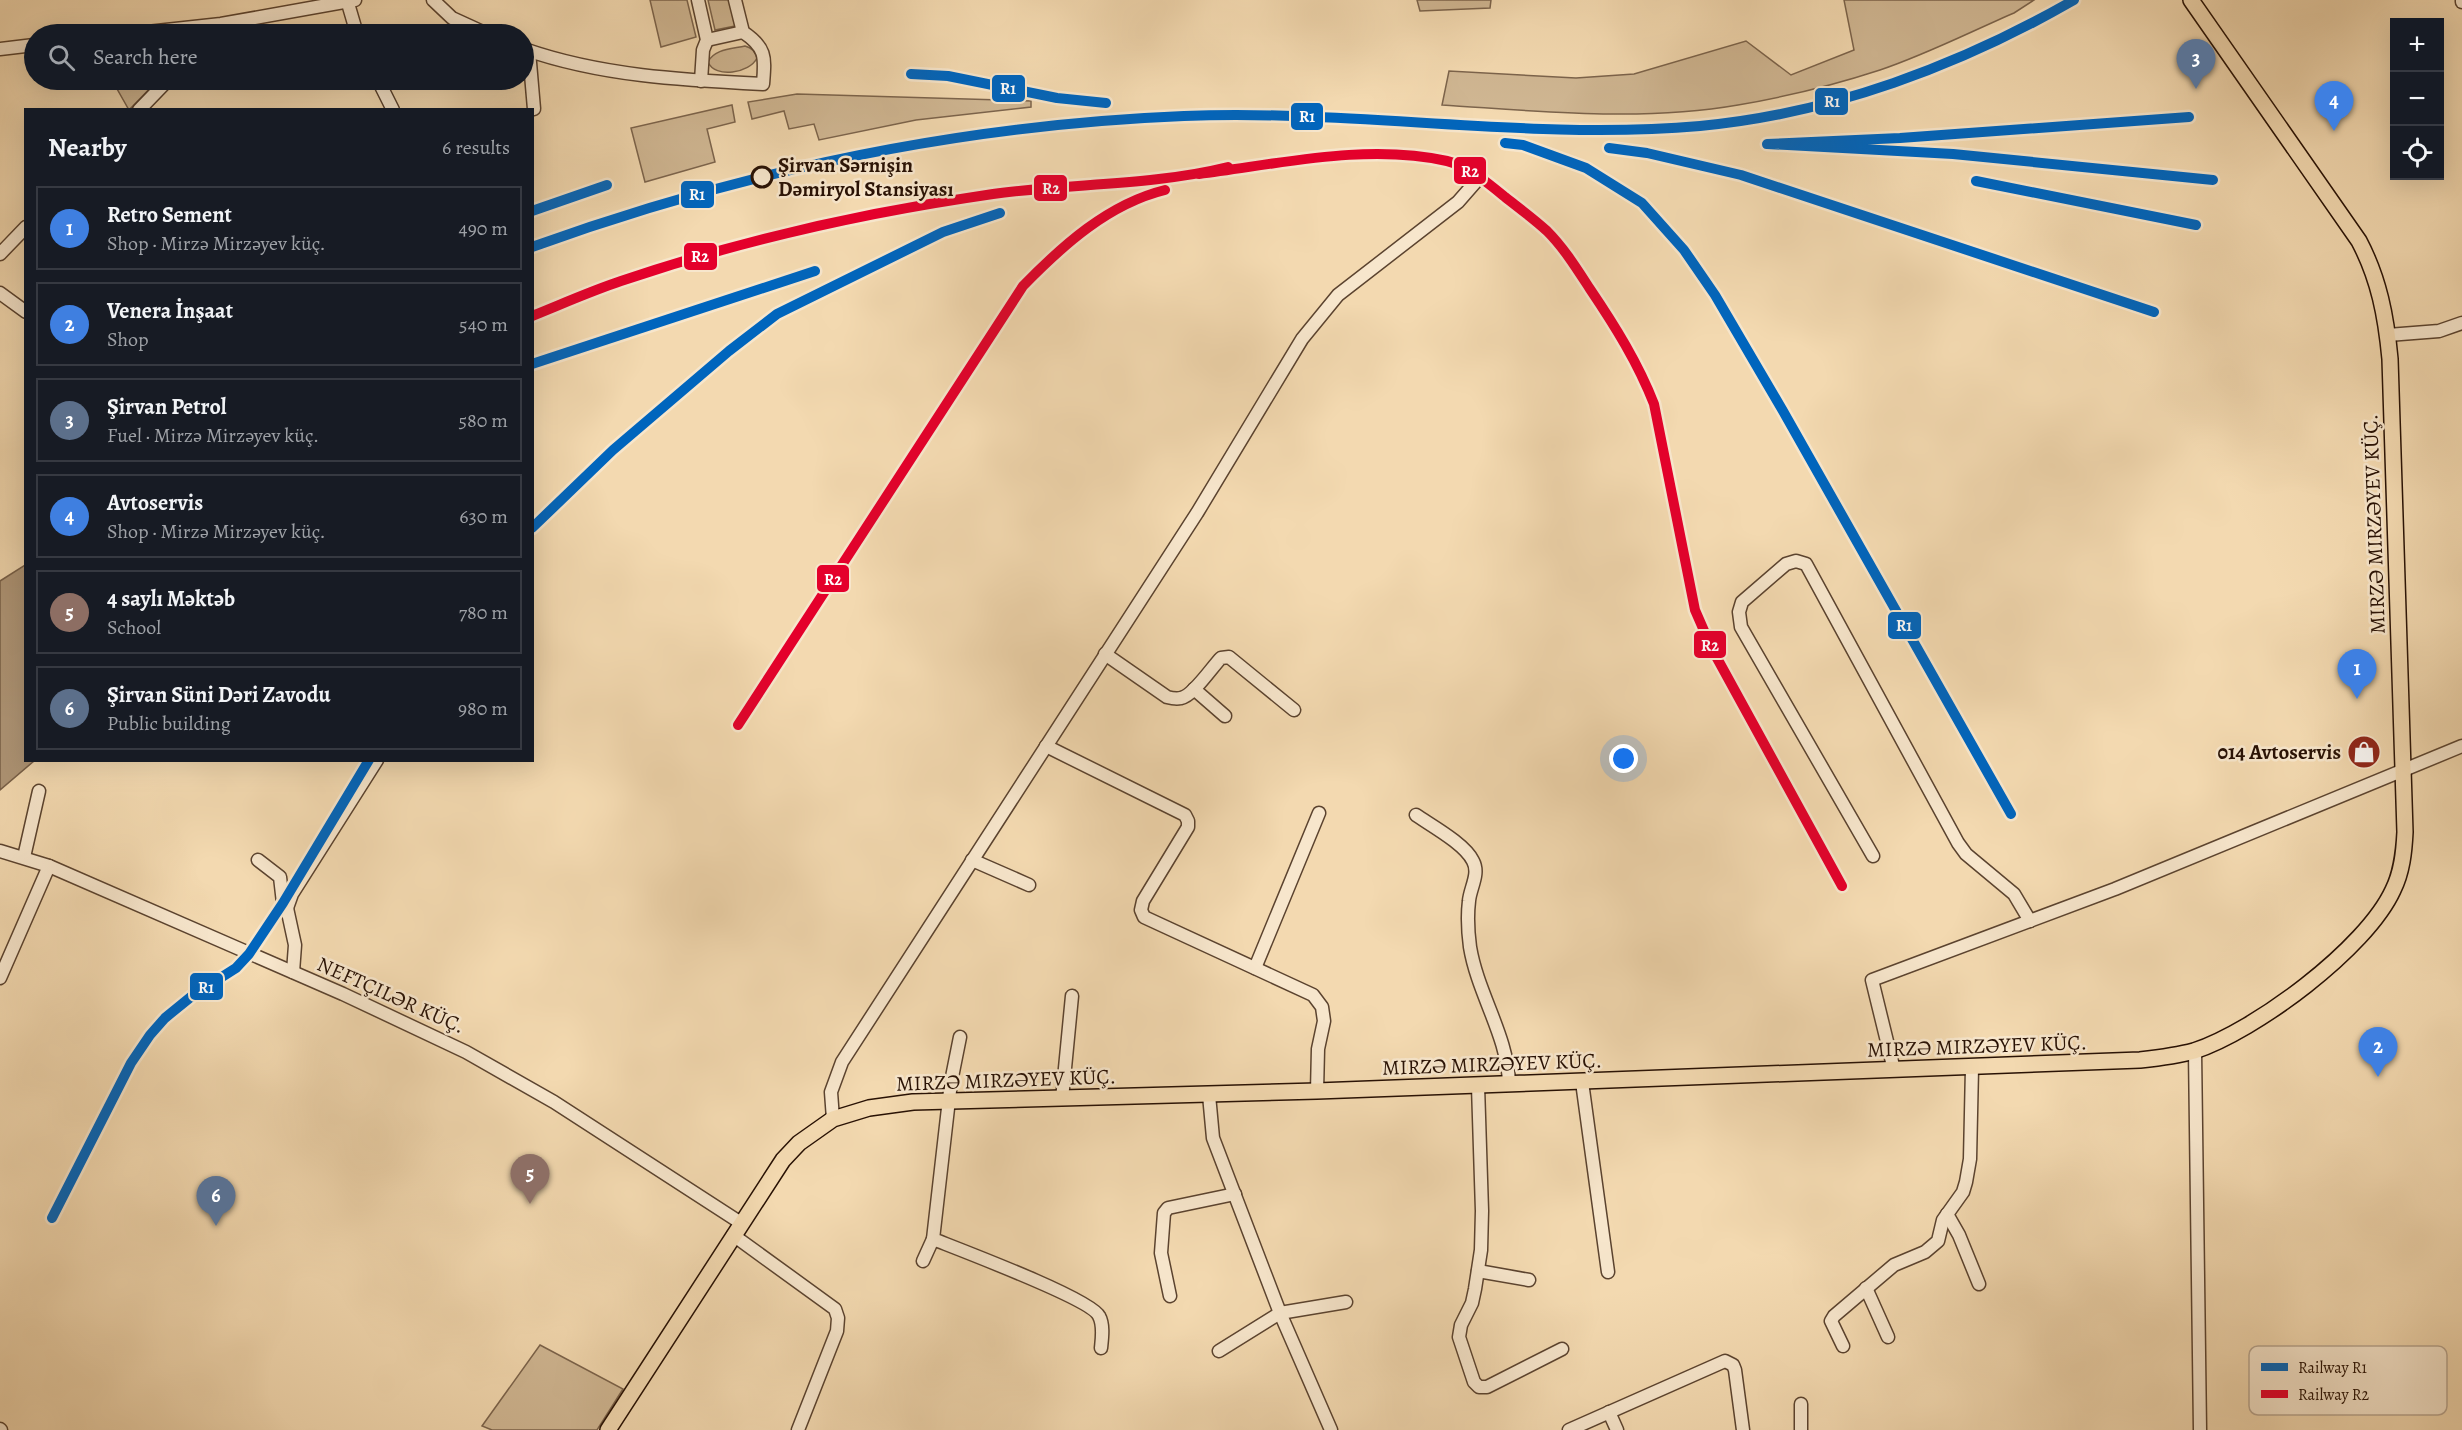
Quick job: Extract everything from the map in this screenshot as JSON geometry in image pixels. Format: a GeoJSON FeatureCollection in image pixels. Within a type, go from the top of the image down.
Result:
{"type":"FeatureCollection","features":[{"type":"Feature","properties":{"kind":"main road","name":"MIRZƏ MIRZƏYEV KÜÇ."},"geometry":{"type":"LineString","coordinates":[[608,1430],[783,1160],[808,1136],[832,1119],[887,1105],[950,1100],[1062,1100],[2140,1060],[2195,1051],[2243,1028],[2292,996],[2351,947],[2379,914],[2394,888],[2401,866],[2405,832],[2388,335],[2379,288],[2359,241],[2191,0]]}},
{"type":"Feature","properties":{"kind":"street"},"geometry":{"type":"LineString","coordinates":[[231,24],[350,0],[355,24]]}},
{"type":"Feature","properties":{"kind":"street"},"geometry":{"type":"LineString","coordinates":[[433,0],[460,24]]}},
{"type":"Feature","properties":{"kind":"street"},"geometry":{"type":"LineString","coordinates":[[698,0],[707,40],[703,50],[701,81]]}},
{"type":"Feature","properties":{"kind":"street"},"geometry":{"type":"LineString","coordinates":[[534,52],[617,72],[701,81],[763,84],[763,52],[757,42],[743,32],[735,0]]}},
{"type":"Feature","properties":{"kind":"street"},"geometry":{"type":"LineString","coordinates":[[707,40],[743,32]]}},
{"type":"Feature","properties":{"kind":"street"},"geometry":{"type":"LineString","coordinates":[[0,49],[24,46]]}},
{"type":"Feature","properties":{"kind":"street"},"geometry":{"type":"LineString","coordinates":[[141,108],[158,90]]}},
{"type":"Feature","properties":{"kind":"street"},"geometry":{"type":"LineString","coordinates":[[383,90],[391,107]]}},
{"type":"Feature","properties":{"kind":"street"},"geometry":{"type":"LineString","coordinates":[[531,90],[534,108]]}},
{"type":"Feature","properties":{"kind":"street"},"geometry":{"type":"LineString","coordinates":[[832,1119],[831,1092],[842,1062],[1197,513],[1302,339],[1317,318],[1353,282],[1458,202],[1479,178]]}},
{"type":"Feature","properties":{"kind":"street"},"geometry":{"type":"LineString","coordinates":[[0,254],[24,229]]}},
{"type":"Feature","properties":{"kind":"street"},"geometry":{"type":"LineString","coordinates":[[0,292],[24,310]]}},
{"type":"Feature","properties":{"kind":"street"},"geometry":{"type":"LineString","coordinates":[[2388,335],[2439,331],[2462,323]]}},
{"type":"Feature","properties":{"kind":"street"},"geometry":{"type":"LineString","coordinates":[[1873,856],[1741,627],[1739,612],[1742,602],[1786,564],[1796,561],[1806,564],[1958,843],[1966,854],[2014,894],[2030,921]]}},
{"type":"Feature","properties":{"kind":"street"},"geometry":{"type":"LineString","coordinates":[[1105,654],[1167,697],[1183,698],[1221,658],[1229,657],[1294,710]]}},
{"type":"Feature","properties":{"kind":"street"},"geometry":{"type":"LineString","coordinates":[[1194,689],[1225,716]]}},
{"type":"Feature","properties":{"kind":"street"},"geometry":{"type":"LineString","coordinates":[[1046,746],[1185,815],[1188,827],[1143,901],[1141,910],[1144,916],[1313,996],[1322,1007],[1324,1021],[1318,1059],[1317,1091]]}},
{"type":"Feature","properties":{"kind":"street"},"geometry":{"type":"LineString","coordinates":[[1894,1070],[1872,980],[2030,921],[2462,746]]}},
{"type":"Feature","properties":{"kind":"street"},"geometry":{"type":"LineString","coordinates":[[287,909],[292,894],[376,762]]}},
{"type":"Feature","properties":{"kind":"street"},"geometry":{"type":"LineString","coordinates":[[24,857],[39,791]]}},
{"type":"Feature","properties":{"kind":"street"},"geometry":{"type":"LineString","coordinates":[[1255,968],[1319,813]]}},
{"type":"Feature","properties":{"kind":"street"},"geometry":{"type":"LineString","coordinates":[[1416,815],[1459,845],[1475,863],[1467,922],[1470,948],[1477,975],[1505,1049],[1509,1066],[1509,1084]]}},
{"type":"Feature","properties":{"kind":"street","name":"NEFTÇILƏR KÜÇ."},"geometry":{"type":"LineString","coordinates":[[0,851],[49,867],[423,1030],[554,1102],[737,1229],[835,1309],[838,1318],[837,1331],[798,1430]]}},
{"type":"Feature","properties":{"kind":"street"},"geometry":{"type":"LineString","coordinates":[[258,860],[280,877],[283,903],[287,909],[295,945],[292,972]]}},
{"type":"Feature","properties":{"kind":"street"},"geometry":{"type":"LineString","coordinates":[[972,860],[1029,885]]}},
{"type":"Feature","properties":{"kind":"street"},"geometry":{"type":"LineString","coordinates":[[1,976],[49,867]]}},
{"type":"Feature","properties":{"kind":"street"},"geometry":{"type":"LineString","coordinates":[[1062,1100],[1072,996]]}},
{"type":"Feature","properties":{"kind":"street"},"geometry":{"type":"LineString","coordinates":[[923,1261],[933,1239],[960,1037]]}},
{"type":"Feature","properties":{"kind":"street"},"geometry":{"type":"LineString","coordinates":[[2195,1051],[2200,1430]]}},
{"type":"Feature","properties":{"kind":"street"},"geometry":{"type":"LineString","coordinates":[[1843,1346],[1832,1321],[1834,1316],[1894,1265],[1934,1247],[1947,1214],[1963,1192],[1970,1159],[1972,1068]]}},
{"type":"Feature","properties":{"kind":"street"},"geometry":{"type":"LineString","coordinates":[[1582,1082],[1608,1272]]}},
{"type":"Feature","properties":{"kind":"street"},"geometry":{"type":"LineString","coordinates":[[1478,1086],[1482,1211],[1478,1271],[1472,1303],[1461,1325],[1459,1337],[1474,1383],[1479,1386],[1487,1386],[1562,1349]]}},
{"type":"Feature","properties":{"kind":"street"},"geometry":{"type":"LineString","coordinates":[[1209,1095],[1213,1138],[1280,1313],[1331,1430]]}},
{"type":"Feature","properties":{"kind":"street"},"geometry":{"type":"LineString","coordinates":[[1170,1296],[1161,1254],[1164,1212],[1168,1208],[1236,1194]]}},
{"type":"Feature","properties":{"kind":"street"},"geometry":{"type":"LineString","coordinates":[[1947,1214],[1959,1234],[1979,1284]]}},
{"type":"Feature","properties":{"kind":"street"},"geometry":{"type":"LineString","coordinates":[[933,1239],[1020,1273],[1095,1310],[1102,1324],[1101,1348]]}},
{"type":"Feature","properties":{"kind":"street"},"geometry":{"type":"LineString","coordinates":[[1478,1271],[1529,1280]]}},
{"type":"Feature","properties":{"kind":"street"},"geometry":{"type":"LineString","coordinates":[[1866,1288],[1888,1337]]}},
{"type":"Feature","properties":{"kind":"street"},"geometry":{"type":"LineString","coordinates":[[1219,1351],[1280,1313],[1346,1302]]}},
{"type":"Feature","properties":{"kind":"street"},"geometry":{"type":"LineString","coordinates":[[1569,1430],[1719,1362],[1730,1362],[1735,1370],[1743,1430]]}},
{"type":"Feature","properties":{"kind":"street"},"geometry":{"type":"LineString","coordinates":[[1801,1404],[1801,1430]]}},
{"type":"Feature","properties":{"kind":"street"},"geometry":{"type":"LineString","coordinates":[[1609,1412],[1617,1430]]}},
{"type":"Feature","properties":{"kind":"shaded area"},"geometry":{"type":"Polygon","coordinates":[[[650,0],[687,0],[696,37],[661,47],[650,0]]]}},
{"type":"Feature","properties":{"kind":"shaded area"},"geometry":{"type":"Polygon","coordinates":[[[708,0],[729,0],[735,26],[715,30],[708,0]]]}},
{"type":"Feature","properties":{"kind":"shaded area"},"geometry":{"type":"Polygon","coordinates":[[[1417,0],[1491,0],[1490,8],[1420,11],[1417,0]]]}},
{"type":"Feature","properties":{"kind":"shaded area"},"geometry":{"type":"Polygon","coordinates":[[[1844,0],[2034,0],[2014,13],[1897,64],[1827,86],[1738,105],[1664,113],[1590,114],[1442,105],[1449,71],[1576,78],[1634,74],[1746,41],[1791,75],[1854,50],[1844,0]]]}},
{"type":"Feature","properties":{"kind":"shaded area"},"geometry":{"type":"Polygon","coordinates":[[[745,46],[753,50],[757,58],[747,67],[725,72],[718,71],[708,62],[714,54],[745,46]]]}},
{"type":"Feature","properties":{"kind":"shaded area"},"geometry":{"type":"Polygon","coordinates":[[[118,90],[148,90],[131,108],[128,108],[118,90]]]}},
{"type":"Feature","properties":{"kind":"shaded area"},"geometry":{"type":"Polygon","coordinates":[[[797,94],[1031,101],[1031,107],[916,120],[819,140],[814,124],[789,129],[784,111],[752,119],[748,102],[797,94]]]}},
{"type":"Feature","properties":{"kind":"shaded area"},"geometry":{"type":"Polygon","coordinates":[[[732,105],[735,122],[707,129],[715,162],[645,182],[631,128],[732,105]]]}},
{"type":"Feature","properties":{"kind":"shaded area"},"geometry":{"type":"Polygon","coordinates":[[[24,566],[24,762],[33,762],[0,790],[0,581],[24,566]]]}},
{"type":"Feature","properties":{"kind":"shaded area"},"geometry":{"type":"Polygon","coordinates":[[[540,1345],[623,1389],[597,1430],[492,1430],[482,1426],[540,1345]]]}},
{"type":"Feature","properties":{"kind":"rail line","name":"R1"},"geometry":{"type":"LineString","coordinates":[[534,246],[691,196],[853,156],[935,141],[1101,121],[1249,115],[1507,128],[1636,130],[1749,120],[1846,98],[1894,83],[1986,45],[2074,0]]}},
{"type":"Feature","properties":{"kind":"rail line","name":"R1"},"geometry":{"type":"LineString","coordinates":[[911,74],[948,76],[1057,98],[1106,103]]}},
{"type":"Feature","properties":{"kind":"rail line","name":"R1"},"geometry":{"type":"LineString","coordinates":[[2189,117],[1900,138],[1767,144],[1953,154],[2213,180]]}},
{"type":"Feature","properties":{"kind":"rail line","name":"R1"},"geometry":{"type":"LineString","coordinates":[[1505,143],[1523,145],[1586,168],[1642,203],[1684,250],[1715,295],[1783,411],[2011,814]]}},
{"type":"Feature","properties":{"kind":"rail line","name":"R1"},"geometry":{"type":"LineString","coordinates":[[1609,148],[1647,153],[1741,175],[2154,312]]}},
{"type":"Feature","properties":{"kind":"rail line","name":"R2"},"geometry":{"type":"LineString","coordinates":[[1199,174],[1323,157],[1386,154],[1417,156],[1455,163],[1470,171],[1547,231],[1570,259],[1608,317],[1648,389],[1654,404],[1695,610],[1712,649],[1842,886]]}},
{"type":"Feature","properties":{"kind":"rail line","name":"R2"},"geometry":{"type":"LineString","coordinates":[[534,315],[599,289],[667,266],[805,229],[899,209],[993,194],[1170,178],[1228,167]]}},
{"type":"Feature","properties":{"kind":"rail line","name":"R1"},"geometry":{"type":"LineString","coordinates":[[1976,181],[2196,225]]}},
{"type":"Feature","properties":{"kind":"rail line","name":"R1"},"geometry":{"type":"LineString","coordinates":[[534,210],[607,185]]}},
{"type":"Feature","properties":{"kind":"rail line","name":"R2"},"geometry":{"type":"LineString","coordinates":[[738,725],[1023,286],[1087,228],[1124,205],[1165,190]]}},
{"type":"Feature","properties":{"kind":"rail line","name":"R1"},"geometry":{"type":"LineString","coordinates":[[534,526],[613,450],[729,351],[777,314],[943,232],[1000,213]]}},
{"type":"Feature","properties":{"kind":"rail line","name":"R1"},"geometry":{"type":"LineString","coordinates":[[534,363],[815,271]]}},
{"type":"Feature","properties":{"kind":"rail line","name":"R1"},"geometry":{"type":"LineString","coordinates":[[52,1218],[131,1063],[150,1035],[165,1018],[192,996],[236,968],[249,954],[283,903],[368,762]]}},
{"type":"Feature","properties":{"kind":"place","name":"Şirvan Petrol"},"geometry":{"type":"Point","coordinates":[2196,89]}},
{"type":"Feature","properties":{"kind":"place","name":"Avtoservis"},"geometry":{"type":"Point","coordinates":[2334,131]}},
{"type":"Feature","properties":{"kind":"place","name":"Şirvan Sərnişin Dəmiryol Stansiyası"},"geometry":{"type":"Point","coordinates":[762,177]}},
{"type":"Feature","properties":{"kind":"place","name":"Retro Sement"},"geometry":{"type":"Point","coordinates":[2357,699]}},
{"type":"Feature","properties":{"kind":"place","name":"014 Avtoservis"},"geometry":{"type":"Point","coordinates":[2364,752]}},
{"type":"Feature","properties":{"kind":"place","name":"Venera İnşaat"},"geometry":{"type":"Point","coordinates":[2378,1077]}},
{"type":"Feature","properties":{"kind":"place","name":"4 saylı Məktəb"},"geometry":{"type":"Point","coordinates":[530,1204]}},
{"type":"Feature","properties":{"kind":"place","name":"Şirvan Süni Dəri Zavodu"},"geometry":{"type":"Point","coordinates":[216,1226]}}]}
